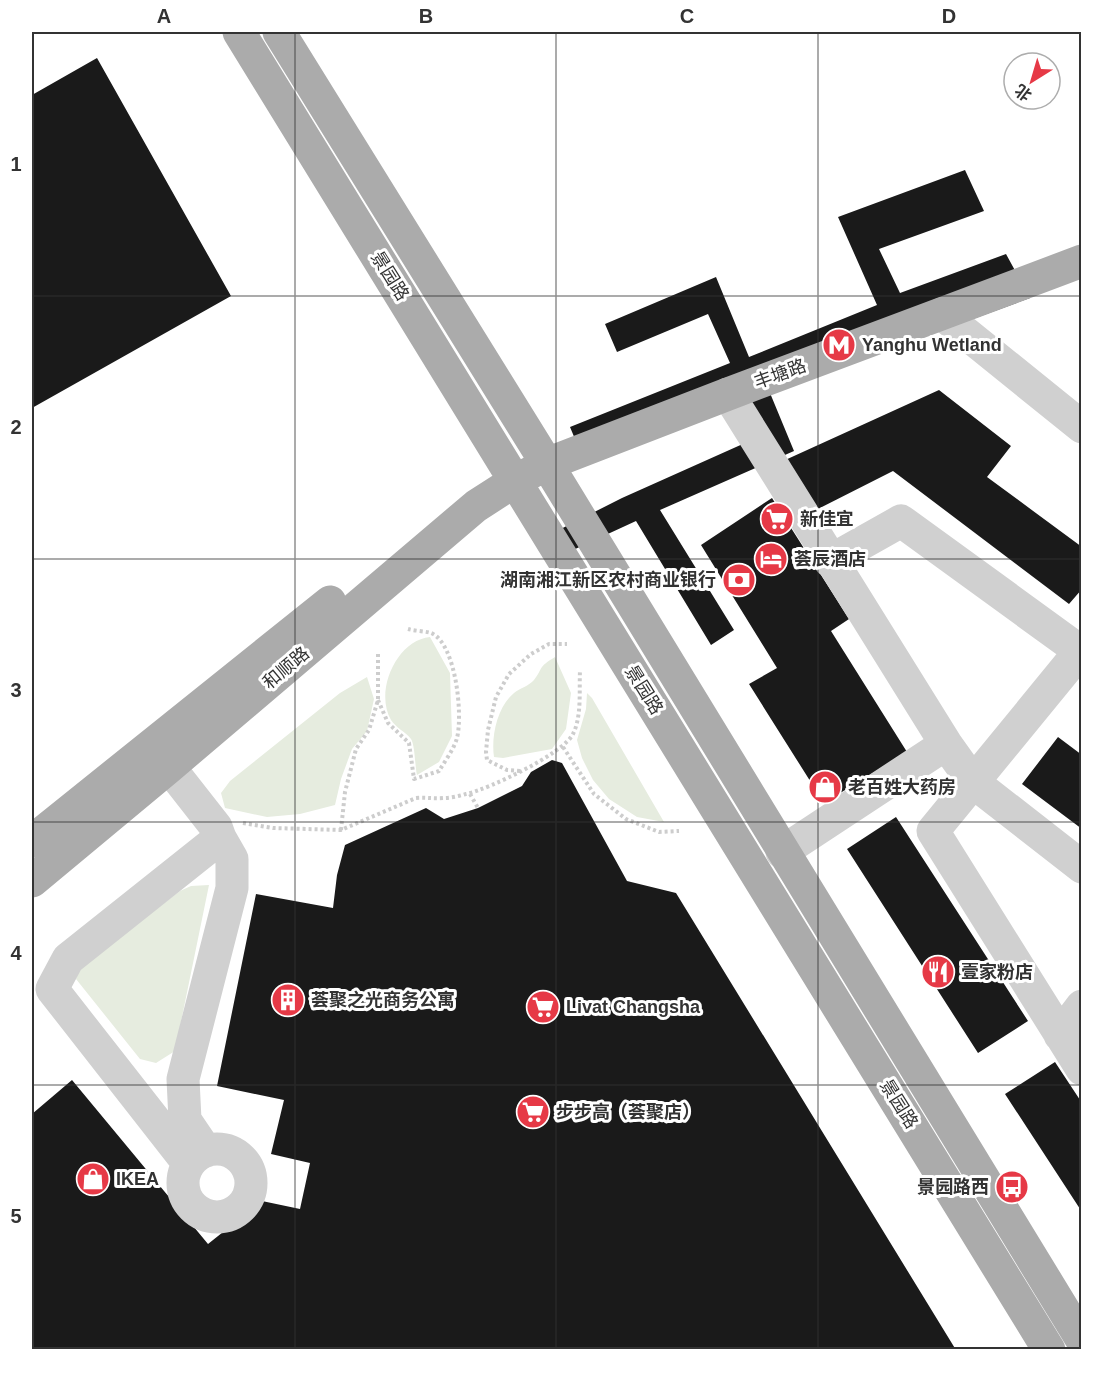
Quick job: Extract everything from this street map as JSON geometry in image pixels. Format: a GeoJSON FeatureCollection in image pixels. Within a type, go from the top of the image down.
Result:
{"type":"FeatureCollection","features":[{"type":"Feature","properties":{"kind":"main road","name":"景园路"},"geometry":{"type":"LineString","coordinates":[[239,32],[1049,1350]]}},
{"type":"Feature","properties":{"kind":"main road","name":"景园路"},"geometry":{"type":"LineString","coordinates":[[279,32],[543,458],[1082,1340]]}},
{"type":"Feature","properties":{"kind":"main road"},"geometry":{"type":"LineString","coordinates":[[543,458],[1082,241]]}},
{"type":"Feature","properties":{"kind":"main road","name":"丰塘路"},"geometry":{"type":"LineString","coordinates":[[543,458],[728,393],[1082,261]]}},
{"type":"Feature","properties":{"kind":"main road","name":"和顺路"},"geometry":{"type":"LineString","coordinates":[[32,841],[468,492],[543,458]]}},
{"type":"Feature","properties":{"kind":"main road","name":"和顺路"},"geometry":{"type":"LineString","coordinates":[[32,881],[169,767],[511,474]]}},
{"type":"Feature","properties":{"kind":"street"},"geometry":{"type":"LineString","coordinates":[[942,314],[1082,427]]}},
{"type":"Feature","properties":{"kind":"street"},"geometry":{"type":"LineString","coordinates":[[728,393],[830,561],[946,744],[973,782],[1082,867]]}},
{"type":"Feature","properties":{"kind":"street"},"geometry":{"type":"LineString","coordinates":[[830,561],[901,521],[1081,650],[933,831],[1082,1069]]}},
{"type":"Feature","properties":{"kind":"street"},"geometry":{"type":"LineString","coordinates":[[782,852],[946,744]]}},
{"type":"Feature","properties":{"kind":"street"},"geometry":{"type":"LineString","coordinates":[[169,767],[216,827],[229,830]]}},
{"type":"Feature","properties":{"kind":"street"},"geometry":{"type":"LineString","coordinates":[[229,830],[232,888],[183,1079],[185,1120],[197,1158],[51,989],[68,959],[229,830]]}},
{"type":"Feature","properties":{"kind":"street"},"geometry":{"type":"LineString","coordinates":[[1060,1035],[1082,1006]]}},
{"type":"Feature","properties":{"kind":"path"},"geometry":{"type":"LineString","coordinates":[[378,700],[388,723],[409,743],[414,779],[438,771],[457,737],[458,697],[454,664],[440,639],[432,633],[408,629]]}},
{"type":"Feature","properties":{"kind":"path"},"geometry":{"type":"LineString","coordinates":[[520,771],[507,770],[487,760],[488,730],[496,697],[509,674],[531,654],[549,644],[567,644]]}},
{"type":"Feature","properties":{"kind":"path"},"geometry":{"type":"LineString","coordinates":[[341,830],[345,792],[356,749],[369,730],[378,700],[378,654]]}},
{"type":"Feature","properties":{"kind":"path"},"geometry":{"type":"LineString","coordinates":[[229,830],[273,828],[341,830],[416,798],[429,796],[443,798],[470,794],[520,771],[563,747],[573,734],[579,708],[580,671]]}},
{"type":"Feature","properties":{"kind":"path"},"geometry":{"type":"LineString","coordinates":[[563,747],[594,794],[626,819],[659,832],[679,831]]}},
{"type":"Feature","properties":{"kind":"path"},"geometry":{"type":"LineString","coordinates":[[470,794],[478,808]]}},
{"type":"Feature","properties":{"kind":"shaded area"},"geometry":{"type":"Polygon","coordinates":[[[430,637],[450,673],[452,736],[439,762],[417,775],[412,742],[391,720],[386,708],[385,695],[387,682],[399,657],[418,640],[430,637]]]}},
{"type":"Feature","properties":{"kind":"shaded area"},"geometry":{"type":"Polygon","coordinates":[[[555,657],[571,693],[566,729],[552,749],[503,758],[494,757],[493,741],[496,723],[503,706],[514,693],[532,682],[543,666],[555,657]]]}},
{"type":"Feature","properties":{"kind":"shaded area"},"geometry":{"type":"Polygon","coordinates":[[[367,677],[374,699],[367,731],[352,749],[341,779],[335,805],[300,814],[267,817],[225,808],[221,793],[230,781],[340,693],[367,677]]]}},
{"type":"Feature","properties":{"kind":"shaded area"},"geometry":{"type":"Polygon","coordinates":[[[587,693],[664,822],[637,817],[609,799],[593,780],[582,758],[577,740],[586,709],[587,693]]]}},
{"type":"Feature","properties":{"kind":"shaded area"},"geometry":{"type":"Polygon","coordinates":[[[209,885],[175,1051],[156,1063],[140,1059],[76,979],[80,967],[180,891],[191,886],[209,885]]]}},
{"type":"Feature","properties":{"kind":"building"},"geometry":{"type":"Polygon","coordinates":[[[97,58],[231,296],[32,408],[32,95],[97,58]]]}},
{"type":"Feature","properties":{"kind":"building"},"geometry":{"type":"Polygon","coordinates":[[[965,170],[984,211],[879,249],[900,293],[1006,254],[1030,298],[770,393],[794,451],[660,510],[734,630],[711,645],[636,521],[547,562],[535,542],[622,498],[765,434],[750,401],[585,463],[570,427],[730,363],[708,314],[617,352],[605,324],[716,277],[749,357],[877,305],[838,217],[965,170]]]}},
{"type":"Feature","properties":{"kind":"building"},"geometry":{"type":"Polygon","coordinates":[[[939,390],[1011,446],[987,477],[1082,547],[1082,589],[1069,604],[893,471],[812,512],[783,461],[939,390]]]}},
{"type":"Feature","properties":{"kind":"building"},"geometry":{"type":"Polygon","coordinates":[[[772,498],[849,619],[831,631],[907,752],[824,803],[749,684],[777,668],[701,545],[772,498]]]}},
{"type":"Feature","properties":{"kind":"building"},"geometry":{"type":"Polygon","coordinates":[[[1058,737],[1082,755],[1082,829],[1022,784],[1058,737]]]}},
{"type":"Feature","properties":{"kind":"building","name":"Livat Changsha"},"geometry":{"type":"Polygon","coordinates":[[[552,760],[562,763],[627,881],[676,893],[956,1350],[32,1350],[32,1114],[72,1080],[208,1244],[262,1201],[300,1209],[310,1163],[271,1154],[284,1100],[217,1086],[256,894],[333,908],[337,875],[345,845],[426,808],[444,819],[478,808],[522,786],[531,772],[552,760]]]}},
{"type":"Feature","properties":{"kind":"building"},"geometry":{"type":"Polygon","coordinates":[[[896,817],[1028,1021],[978,1053],[847,849],[896,817]]]}},
{"type":"Feature","properties":{"kind":"building"},"geometry":{"type":"Polygon","coordinates":[[[1055,1062],[1082,1103],[1082,1212],[1005,1094],[1055,1062]]]}},
{"type":"Feature","properties":{"kind":"place","name":"Yanghu Wetland"},"geometry":{"type":"Point","coordinates":[839,345]}},
{"type":"Feature","properties":{"kind":"place","name":"新佳宜"},"geometry":{"type":"Point","coordinates":[777,519]}},
{"type":"Feature","properties":{"kind":"place","name":"荟辰酒店"},"geometry":{"type":"Point","coordinates":[771,559]}},
{"type":"Feature","properties":{"kind":"place","name":"湖南湘江新区农村商业银行"},"geometry":{"type":"Point","coordinates":[739,580]}},
{"type":"Feature","properties":{"kind":"place","name":"老百姓大药房"},"geometry":{"type":"Point","coordinates":[825,787]}},
{"type":"Feature","properties":{"kind":"place","name":"壹家粉店"},"geometry":{"type":"Point","coordinates":[938,972]}},
{"type":"Feature","properties":{"kind":"place","name":"荟聚之光商务公寓"},"geometry":{"type":"Point","coordinates":[288,1000]}},
{"type":"Feature","properties":{"kind":"place","name":"Livat Changsha"},"geometry":{"type":"Point","coordinates":[543,1007]}},
{"type":"Feature","properties":{"kind":"place","name":"步步高（荟聚店）"},"geometry":{"type":"Point","coordinates":[533,1112]}},
{"type":"Feature","properties":{"kind":"place","name":"IKEA"},"geometry":{"type":"Point","coordinates":[93,1179]}},
{"type":"Feature","properties":{"kind":"place","name":"景园路西"},"geometry":{"type":"Point","coordinates":[1012,1187]}}]}
